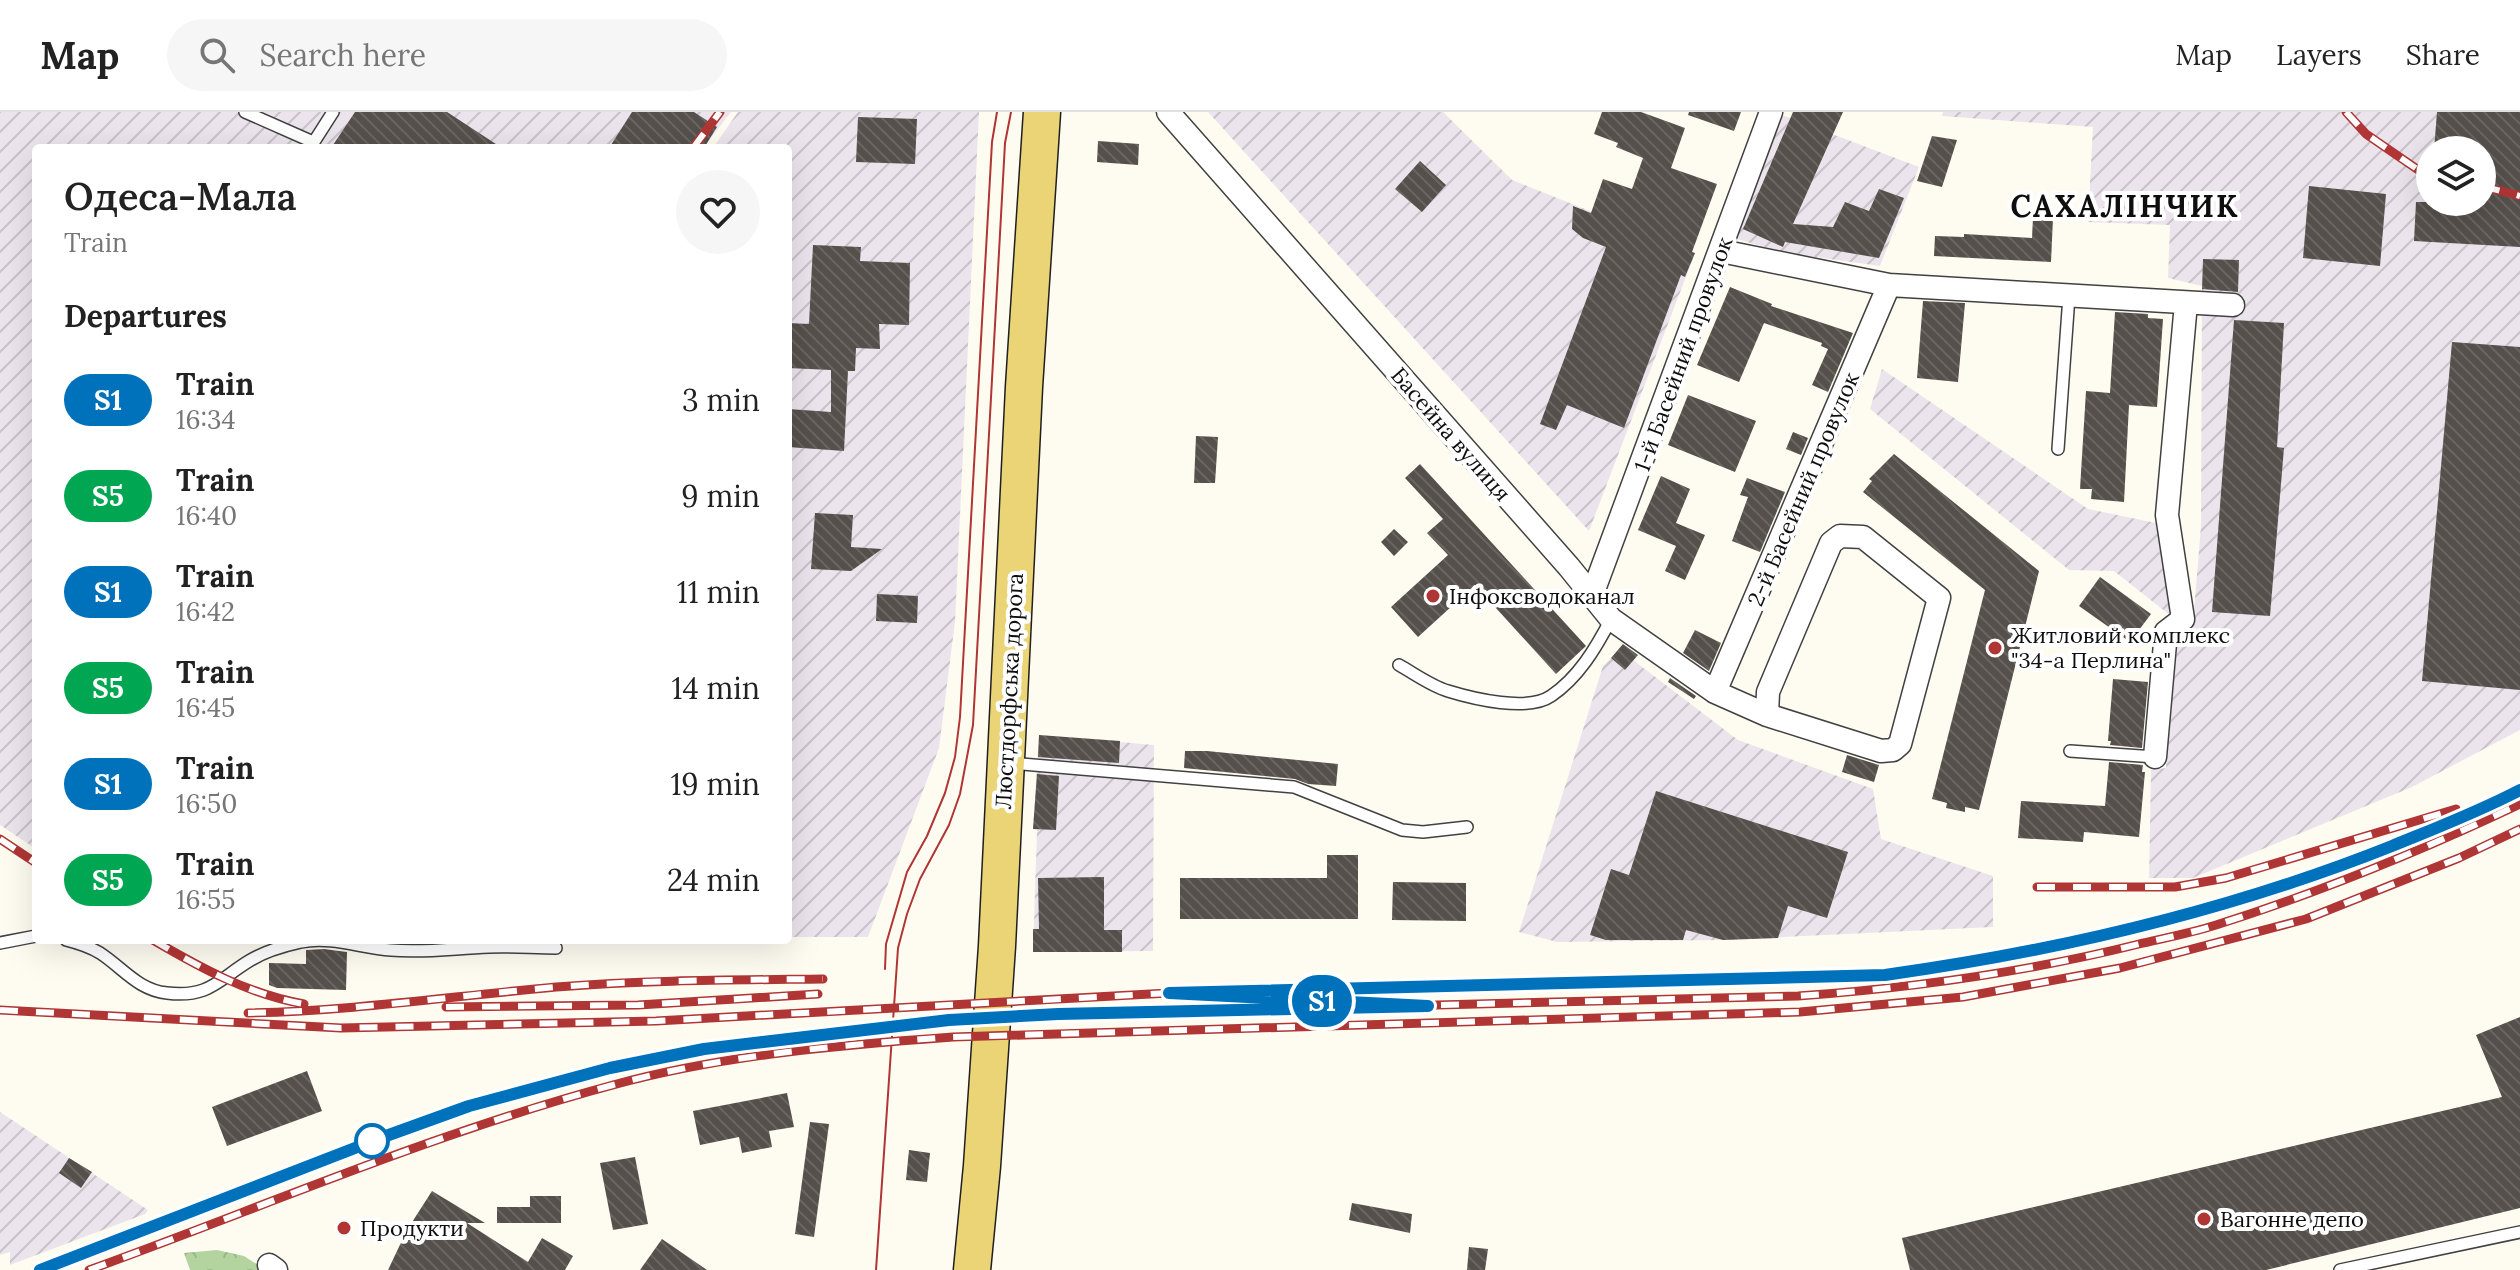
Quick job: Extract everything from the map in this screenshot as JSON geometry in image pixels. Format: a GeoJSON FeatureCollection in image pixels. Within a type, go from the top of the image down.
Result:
{"type":"FeatureCollection","features":[{"type":"Feature","properties":{"kind":"main road","name":"Люстдорфська дорога"},"geometry":{"type":"LineString","coordinates":[[972,1270],[982,1166],[1042,112]]}},
{"type":"Feature","properties":{"kind":"street","name":"Басейна вулиця"},"geometry":{"type":"LineString","coordinates":[[1168,112],[1611,619],[1715,692],[1767,715],[1881,751],[1893,750],[1900,744],[1939,598],[1863,537],[1840,536],[1831,543],[1768,692],[1767,715]]}},
{"type":"Feature","properties":{"kind":"street","name":"1-й Басейний провулок"},"geometry":{"type":"LineString","coordinates":[[1592,595],[1771,112]]}},
{"type":"Feature","properties":{"kind":"street"},"geometry":{"type":"LineString","coordinates":[[1721,251],[1889,285],[2233,305]]}},
{"type":"Feature","properties":{"kind":"street","name":"2-й Басейний провулок"},"geometry":{"type":"LineString","coordinates":[[1715,692],[1889,285]]}},
{"type":"Feature","properties":{"kind":"street"},"geometry":{"type":"LineString","coordinates":[[2155,757],[2166,632],[2183,619],[2167,515],[2186,303]]}},
{"type":"Feature","properties":{"kind":"lane"},"geometry":{"type":"LineString","coordinates":[[245,112],[309,144]]}},
{"type":"Feature","properties":{"kind":"lane"},"geometry":{"type":"LineString","coordinates":[[312,144],[333,112]]}},
{"type":"Feature","properties":{"kind":"lane"},"geometry":{"type":"LineString","coordinates":[[2058,449],[2069,296]]}},
{"type":"Feature","properties":{"kind":"lane"},"geometry":{"type":"LineString","coordinates":[[1399,665],[1446,690],[1499,702],[1529,704],[1550,698],[1592,656],[1611,619]]}},
{"type":"Feature","properties":{"kind":"lane"},"geometry":{"type":"LineString","coordinates":[[2070,751],[2155,757]]}},
{"type":"Feature","properties":{"kind":"lane"},"geometry":{"type":"LineString","coordinates":[[1006,762],[1294,787],[1402,830],[1423,832],[1467,827]]}},
{"type":"Feature","properties":{"kind":"lane"},"geometry":{"type":"LineString","coordinates":[[0,943],[32,937]]}},
{"type":"Feature","properties":{"kind":"lane"},"geometry":{"type":"LineString","coordinates":[[76,944],[100,953],[140,985],[169,994],[186,994],[219,984],[250,960],[274,949],[295,944]]}},
{"type":"Feature","properties":{"kind":"lane"},"geometry":{"type":"LineString","coordinates":[[355,944],[390,950],[435,952],[490,947],[556,948]]}},
{"type":"Feature","properties":{"kind":"lane"},"geometry":{"type":"LineString","coordinates":[[2340,1270],[2520,1232]]}},
{"type":"Feature","properties":{"kind":"shaded area"},"geometry":{"type":"Polygon","coordinates":[[[0,112],[731,112],[706,144],[32,144],[32,846],[0,825],[0,112]]]}},
{"type":"Feature","properties":{"kind":"shaded area"},"geometry":{"type":"Polygon","coordinates":[[[738,112],[979,112],[955,622],[939,748],[868,937],[792,937],[792,144],[716,144],[738,112]]]}},
{"type":"Feature","properties":{"kind":"shaded area"},"geometry":{"type":"Polygon","coordinates":[[[1208,112],[1443,112],[1512,180],[1695,253],[1589,531],[1208,112]]]}},
{"type":"Feature","properties":{"kind":"shaded area"},"geometry":{"type":"Polygon","coordinates":[[[1943,112],[2520,112],[2520,730],[2412,787],[2193,878],[2149,878],[2151,770],[2166,768],[2178,634],[2193,623],[2201,526],[2202,286],[2168,278],[2170,225],[2088,222],[2093,127],[1942,116],[1943,112]]]}},
{"type":"Feature","properties":{"kind":"shaded area"},"geometry":{"type":"Polygon","coordinates":[[[1782,115],[1919,167],[1880,266],[1780,252],[1734,238],[1782,115]]]}},
{"type":"Feature","properties":{"kind":"shaded area"},"geometry":{"type":"Polygon","coordinates":[[[1882,369],[2088,509],[2156,523],[2171,616],[2114,571],[2069,570],[1870,409],[1882,369]]]}},
{"type":"Feature","properties":{"kind":"shaded area"},"geometry":{"type":"Polygon","coordinates":[[[1611,658],[1625,670],[1633,660],[1738,740],[1873,789],[1881,839],[1993,876],[1993,927],[1723,940],[1557,942],[1519,932],[1603,666],[1611,658]]]}},
{"type":"Feature","properties":{"kind":"shaded area"},"geometry":{"type":"Polygon","coordinates":[[[1039,735],[1154,745],[1153,951],[1033,952],[1037,830],[1033,829],[1039,735]]]}},
{"type":"Feature","properties":{"kind":"shaded area"},"geometry":{"type":"Polygon","coordinates":[[[0,1112],[148,1210],[145,1214],[10,1265],[10,1252],[0,1255],[0,1112]]]}},
{"type":"Feature","properties":{"kind":"green space"},"geometry":{"type":"Polygon","coordinates":[[[217,1250],[244,1256],[266,1270],[190,1270],[184,1253],[217,1250]]]}},
{"type":"Feature","properties":{"kind":"building"},"geometry":{"type":"Polygon","coordinates":[[[355,112],[447,112],[496,144],[334,144],[355,112]]]}},
{"type":"Feature","properties":{"kind":"building"},"geometry":{"type":"Polygon","coordinates":[[[632,112],[694,112],[717,127],[706,144],[612,144],[632,112]]]}},
{"type":"Feature","properties":{"kind":"building"},"geometry":{"type":"Polygon","coordinates":[[[1602,112],[1641,112],[1685,128],[1671,168],[1717,184],[1692,252],[1695,253],[1685,277],[1681,275],[1624,428],[1567,405],[1556,430],[1540,424],[1606,247],[1583,238],[1572,229],[1573,206],[1591,213],[1603,179],[1632,189],[1643,158],[1616,147],[1618,143],[1594,134],[1602,112]]]}},
{"type":"Feature","properties":{"kind":"building"},"geometry":{"type":"Polygon","coordinates":[[[1689,112],[1741,112],[1734,131],[1688,115],[1689,112]]]}},
{"type":"Feature","properties":{"kind":"building"},"geometry":{"type":"Polygon","coordinates":[[[1793,112],[1843,112],[1793,224],[1833,227],[1845,202],[1869,211],[1879,189],[1904,198],[1879,258],[1785,242],[1783,247],[1743,229],[1793,112]]]}},
{"type":"Feature","properties":{"kind":"building"},"geometry":{"type":"Polygon","coordinates":[[[2437,112],[2520,112],[2520,247],[2414,241],[2416,202],[2416,216],[2496,216],[2496,136],[2435,136],[2437,112]]]}},
{"type":"Feature","properties":{"kind":"building"},"geometry":{"type":"Polygon","coordinates":[[[858,117],[917,119],[915,164],[856,162],[858,117]]]}},
{"type":"Feature","properties":{"kind":"building"},"geometry":{"type":"Polygon","coordinates":[[[1932,136],[1957,140],[1942,187],[1917,181],[1932,136]]]}},
{"type":"Feature","properties":{"kind":"building"},"geometry":{"type":"Polygon","coordinates":[[[1098,141],[1139,144],[1138,165],[1097,162],[1098,141]]]}},
{"type":"Feature","properties":{"kind":"building"},"geometry":{"type":"Polygon","coordinates":[[[1420,161],[1446,185],[1422,212],[1395,189],[1420,161]]]}},
{"type":"Feature","properties":{"kind":"building"},"geometry":{"type":"Polygon","coordinates":[[[2309,186],[2386,194],[2380,266],[2303,258],[2309,186]]]}},
{"type":"Feature","properties":{"kind":"building"},"geometry":{"type":"Polygon","coordinates":[[[2033,217],[2053,218],[2051,262],[1934,256],[1935,236],[1964,237],[1964,234],[2032,238],[2033,217]]]}},
{"type":"Feature","properties":{"kind":"building"},"geometry":{"type":"Polygon","coordinates":[[[813,245],[861,247],[860,261],[910,263],[909,325],[879,324],[880,349],[856,348],[855,371],[848,371],[844,451],[792,447],[792,409],[831,412],[831,370],[792,368],[792,323],[809,324],[813,245]]]}},
{"type":"Feature","properties":{"kind":"building"},"geometry":{"type":"Polygon","coordinates":[[[2203,259],[2239,260],[2238,292],[2202,289],[2203,259]]]}},
{"type":"Feature","properties":{"kind":"building"},"geometry":{"type":"Polygon","coordinates":[[[1730,287],[1771,306],[1853,333],[1828,392],[1812,385],[1828,349],[1821,346],[1822,343],[1764,323],[1739,382],[1697,365],[1730,287]]]}},
{"type":"Feature","properties":{"kind":"building"},"geometry":{"type":"Polygon","coordinates":[[[1923,301],[1965,303],[1958,382],[1917,378],[1923,301]]]}},
{"type":"Feature","properties":{"kind":"building"},"geometry":{"type":"Polygon","coordinates":[[[2115,312],[2148,314],[2148,318],[2163,319],[2157,407],[2129,405],[2124,502],[2091,499],[2092,489],[2080,489],[2086,391],[2110,393],[2115,312]]]}},
{"type":"Feature","properties":{"kind":"building"},"geometry":{"type":"Polygon","coordinates":[[[2234,320],[2284,323],[2277,447],[2284,448],[2270,616],[2212,612],[2234,320]]]}},
{"type":"Feature","properties":{"kind":"building"},"geometry":{"type":"Polygon","coordinates":[[[2452,342],[2520,347],[2520,690],[2422,681],[2452,342]]]}},
{"type":"Feature","properties":{"kind":"building"},"geometry":{"type":"Polygon","coordinates":[[[1688,395],[1756,421],[1735,472],[1668,445],[1688,395]]]}},
{"type":"Feature","properties":{"kind":"building"},"geometry":{"type":"Polygon","coordinates":[[[1793,432],[1808,438],[1801,455],[1786,449],[1793,432]]]}},
{"type":"Feature","properties":{"kind":"building"},"geometry":{"type":"Polygon","coordinates":[[[1196,436],[1218,437],[1215,483],[1194,483],[1196,436]]]}},
{"type":"Feature","properties":{"kind":"building","name":"Житловий комплекс \"34-а Перлина\""},"geometry":{"type":"Polygon","coordinates":[[[1894,454],[2039,571],[1979,810],[1965,807],[1965,812],[1946,808],[1947,803],[1932,799],[1985,590],[1863,492],[1872,481],[1869,479],[1894,454]]]}},
{"type":"Feature","properties":{"kind":"building","name":"Інфоксводоканал"},"geometry":{"type":"Polygon","coordinates":[[[1420,464],[1586,646],[1556,674],[1475,585],[1418,637],[1391,607],[1448,555],[1427,533],[1443,519],[1405,478],[1420,464]]]}},
{"type":"Feature","properties":{"kind":"building"},"geometry":{"type":"Polygon","coordinates":[[[1661,476],[1690,489],[1676,523],[1705,535],[1685,580],[1665,571],[1676,546],[1638,530],[1661,476]]]}},
{"type":"Feature","properties":{"kind":"building"},"geometry":{"type":"Polygon","coordinates":[[[1747,478],[1785,492],[1760,552],[1732,541],[1748,497],[1740,495],[1747,478]]]}},
{"type":"Feature","properties":{"kind":"building"},"geometry":{"type":"Polygon","coordinates":[[[815,513],[853,515],[851,547],[882,549],[851,571],[811,569],[815,513]]]}},
{"type":"Feature","properties":{"kind":"building"},"geometry":{"type":"Polygon","coordinates":[[[1394,529],[1408,542],[1394,556],[1381,542],[1394,529]]]}},
{"type":"Feature","properties":{"kind":"building"},"geometry":{"type":"Polygon","coordinates":[[[2100,577],[2151,614],[2130,642],[2079,606],[2100,577]]]}},
{"type":"Feature","properties":{"kind":"building"},"geometry":{"type":"Polygon","coordinates":[[[877,594],[918,596],[917,623],[876,621],[877,594]]]}},
{"type":"Feature","properties":{"kind":"building"},"geometry":{"type":"Polygon","coordinates":[[[1695,630],[1721,643],[1709,671],[1683,653],[1695,630]]]}},
{"type":"Feature","properties":{"kind":"building"},"geometry":{"type":"Polygon","coordinates":[[[1623,644],[1638,655],[1625,670],[1611,658],[1623,644]]]}},
{"type":"Feature","properties":{"kind":"building"},"geometry":{"type":"Polygon","coordinates":[[[1670,678],[1696,696],[1694,699],[1668,682],[1670,678]]]}},
{"type":"Feature","properties":{"kind":"building"},"geometry":{"type":"Polygon","coordinates":[[[2113,679],[2148,682],[2142,748],[2110,745],[2111,741],[2108,741],[2113,679]]]}},
{"type":"Feature","properties":{"kind":"building"},"geometry":{"type":"Polygon","coordinates":[[[1039,735],[1120,741],[1119,763],[1038,757],[1039,735]]]}},
{"type":"Feature","properties":{"kind":"building"},"geometry":{"type":"Polygon","coordinates":[[[1185,751],[1338,764],[1336,786],[1184,768],[1185,751]]]}},
{"type":"Feature","properties":{"kind":"building"},"geometry":{"type":"Polygon","coordinates":[[[1847,755],[1879,765],[1874,782],[1842,772],[1847,755]]]}},
{"type":"Feature","properties":{"kind":"building"},"geometry":{"type":"Polygon","coordinates":[[[2109,762],[2143,765],[2139,837],[2084,832],[2083,842],[2018,838],[2021,801],[2105,806],[2109,762]]]}},
{"type":"Feature","properties":{"kind":"building"},"geometry":{"type":"Polygon","coordinates":[[[1037,774],[1059,776],[1056,830],[1033,829],[1037,774]]]}},
{"type":"Feature","properties":{"kind":"building"},"geometry":{"type":"Polygon","coordinates":[[[1656,791],[1848,852],[1827,918],[1788,906],[1778,938],[1723,940],[1686,930],[1683,940],[1606,940],[1590,935],[1611,869],[1629,875],[1656,791]]]}},
{"type":"Feature","properties":{"kind":"building"},"geometry":{"type":"Polygon","coordinates":[[[1327,855],[1358,855],[1358,919],[1180,919],[1180,878],[1327,878],[1327,855]]]}},
{"type":"Feature","properties":{"kind":"building"},"geometry":{"type":"Polygon","coordinates":[[[1104,877],[1104,930],[1122,930],[1122,952],[1033,952],[1033,929],[1039,929],[1038,878],[1104,877]]]}},
{"type":"Feature","properties":{"kind":"building"},"geometry":{"type":"Polygon","coordinates":[[[1393,882],[1466,883],[1466,921],[1392,920],[1393,882]]]}},
{"type":"Feature","properties":{"kind":"building"},"geometry":{"type":"Polygon","coordinates":[[[306,950],[347,952],[346,990],[277,988],[269,985],[269,963],[306,964],[306,950]]]}},
{"type":"Feature","properties":{"kind":"building"},"geometry":{"type":"Polygon","coordinates":[[[2520,1017],[2520,1208],[2266,1270],[1910,1270],[1902,1238],[2502,1097],[2476,1035],[2520,1017]]]}},
{"type":"Feature","properties":{"kind":"building"},"geometry":{"type":"Polygon","coordinates":[[[307,1071],[322,1111],[227,1146],[212,1107],[307,1071]]]}},
{"type":"Feature","properties":{"kind":"building"},"geometry":{"type":"Polygon","coordinates":[[[787,1093],[794,1127],[769,1131],[772,1147],[742,1153],[739,1137],[700,1145],[693,1111],[787,1093]]]}},
{"type":"Feature","properties":{"kind":"building"},"geometry":{"type":"Polygon","coordinates":[[[810,1122],[829,1124],[814,1237],[795,1234],[810,1122]]]}},
{"type":"Feature","properties":{"kind":"building"},"geometry":{"type":"Polygon","coordinates":[[[909,1150],[930,1153],[927,1182],[906,1180],[909,1150]]]}},
{"type":"Feature","properties":{"kind":"building"},"geometry":{"type":"Polygon","coordinates":[[[635,1157],[648,1224],[613,1230],[600,1163],[635,1157]]]}},
{"type":"Feature","properties":{"kind":"building"},"geometry":{"type":"Polygon","coordinates":[[[69,1158],[92,1172],[81,1188],[59,1173],[69,1158]]]}},
{"type":"Feature","properties":{"kind":"building"},"geometry":{"type":"Polygon","coordinates":[[[432,1191],[485,1223],[467,1223],[528,1262],[542,1238],[573,1256],[565,1270],[388,1270],[407,1230],[432,1191]]]}},
{"type":"Feature","properties":{"kind":"building"},"geometry":{"type":"Polygon","coordinates":[[[530,1196],[561,1196],[561,1223],[497,1223],[497,1207],[530,1207],[530,1196]]]}},
{"type":"Feature","properties":{"kind":"building"},"geometry":{"type":"Polygon","coordinates":[[[1352,1203],[1412,1214],[1410,1233],[1349,1220],[1352,1203]]]}},
{"type":"Feature","properties":{"kind":"building"},"geometry":{"type":"Polygon","coordinates":[[[662,1239],[707,1270],[640,1270],[662,1239]]]}},
{"type":"Feature","properties":{"kind":"building"},"geometry":{"type":"Polygon","coordinates":[[[1469,1247],[1488,1249],[1485,1270],[1467,1270],[1469,1247]]]}},
{"type":"Feature","properties":{"kind":"tram line"},"geometry":{"type":"LineString","coordinates":[[885,969],[886,944],[907,872],[927,836],[945,793],[955,757],[960,717],[992,142],[997,112]]}},
{"type":"Feature","properties":{"kind":"tram line"},"geometry":{"type":"LineString","coordinates":[[876,1270],[898,948],[920,879],[949,825],[960,794],[973,725],[1005,143],[1011,112]]}},
{"type":"Feature","properties":{"kind":"railway"},"geometry":{"type":"LineString","coordinates":[[696,144],[720,112]]}},
{"type":"Feature","properties":{"kind":"railway"},"geometry":{"type":"LineString","coordinates":[[2346,112],[2366,134],[2416,168]]}},
{"type":"Feature","properties":{"kind":"railway"},"geometry":{"type":"LineString","coordinates":[[2496,190],[2520,196]]}},
{"type":"Feature","properties":{"kind":"railway"},"geometry":{"type":"LineString","coordinates":[[1270,991],[1885,975],[1949,965],[2076,941],[2202,910],[2264,891],[2420,835],[2520,790]]}},
{"type":"Feature","properties":{"kind":"railway"},"geometry":{"type":"LineString","coordinates":[[40,1270],[444,1115],[516,1093],[663,1058],[887,1026],[1038,1015],[1798,996],[1927,983],[2055,963],[2207,928],[2370,870],[2520,804]]}},
{"type":"Feature","properties":{"kind":"railway"},"geometry":{"type":"LineString","coordinates":[[2037,887],[2175,887],[2226,878],[2456,809]]}},
{"type":"Feature","properties":{"kind":"railway"},"geometry":{"type":"LineString","coordinates":[[89,1270],[480,1125],[613,1085],[696,1066],[824,1048],[953,1037],[1800,1012],[1963,997],[2120,968],[2306,919],[2459,858],[2520,829]]}},
{"type":"Feature","properties":{"kind":"railway"},"geometry":{"type":"LineString","coordinates":[[0,839],[32,860]]}},
{"type":"Feature","properties":{"kind":"railway"},"geometry":{"type":"LineString","coordinates":[[160,944],[244,987],[304,1004]]}},
{"type":"Feature","properties":{"kind":"railway"},"geometry":{"type":"LineString","coordinates":[[248,1013],[364,1006],[589,985],[823,979]]}},
{"type":"Feature","properties":{"kind":"railway"},"geometry":{"type":"LineString","coordinates":[[0,1010],[341,1028],[656,1021],[1169,993],[1284,999]]}},
{"type":"Feature","properties":{"kind":"railway"},"geometry":{"type":"LineString","coordinates":[[446,1007],[638,1005],[818,994]]}},
{"type":"Feature","properties":{"kind":"train","name":"S1"},"geometry":{"type":"LineString","coordinates":[[40,1270],[469,1106],[610,1068],[704,1049],[949,1020],[1058,1014],[1428,1006],[1169,993],[1885,975],[2117,934],[2218,905],[2324,872],[2478,812],[2520,790]]}},
{"type":"Feature","properties":{"kind":"place","name":"Інфоксводоканал"},"geometry":{"type":"Point","coordinates":[1433,596]}},
{"type":"Feature","properties":{"kind":"place","name":"Житловий комплекс \"34-а Перлина\""},"geometry":{"type":"Point","coordinates":[1995,648]}},
{"type":"Feature","properties":{"kind":"place","name":"Вагонне депо"},"geometry":{"type":"Point","coordinates":[2204,1219]}},
{"type":"Feature","properties":{"kind":"place","name":"Продукти"},"geometry":{"type":"Point","coordinates":[344,1228]}},
{"type":"Feature","properties":{"kind":"district","name":"САХАЛІНЧИК"},"geometry":{"type":"Point","coordinates":[2125,207]}}]}
